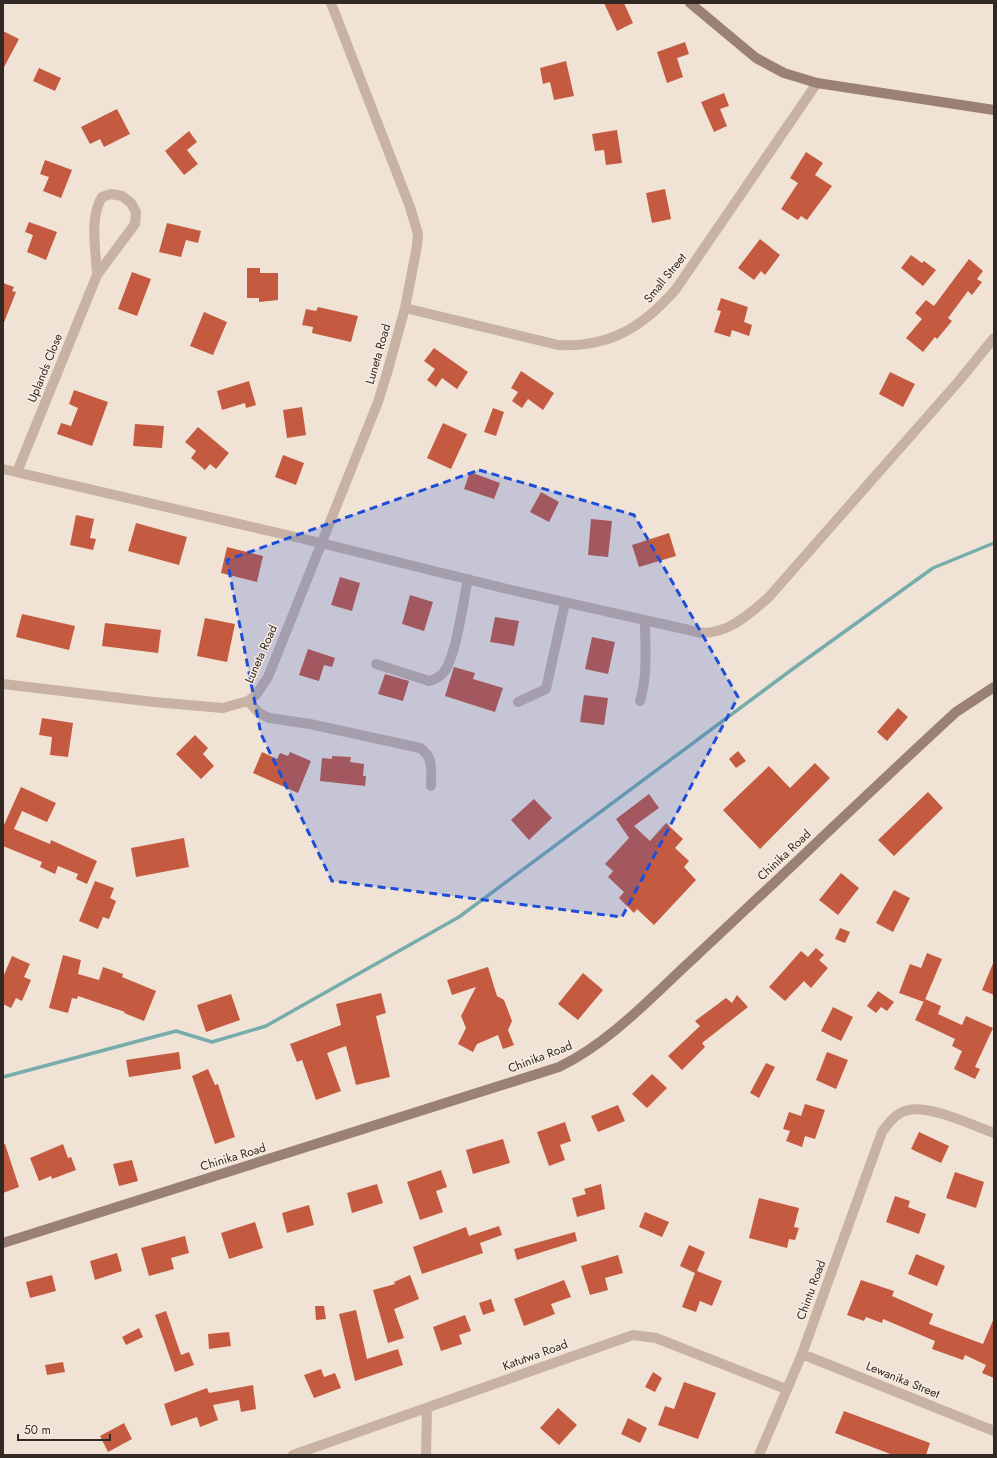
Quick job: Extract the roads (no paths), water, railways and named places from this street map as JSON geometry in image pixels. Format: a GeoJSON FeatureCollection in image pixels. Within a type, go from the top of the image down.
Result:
{"type":"FeatureCollection","features":[{"type":"Feature","properties":{"kind":"main road"},"geometry":{"type":"LineString","coordinates":[[690,3],[756,58],[784,73],[817,83],[994,110]]}},
{"type":"Feature","properties":{"kind":"main road","name":"Chinika Road"},"geometry":{"type":"LineString","coordinates":[[3,1243],[551,1069],[582,1055],[608,1036],[713,940],[956,712],[994,687]]}},
{"type":"Feature","properties":{"kind":"street","name":"Luneta Road"},"geometry":{"type":"LineString","coordinates":[[248,701],[256,695],[268,677],[378,402],[405,308],[418,246],[418,234],[415,221],[331,3]]}},
{"type":"Feature","properties":{"kind":"street","name":"Small Street"},"geometry":{"type":"LineString","coordinates":[[405,308],[558,345],[578,346],[597,343],[634,328],[652,315],[676,289],[817,83]]}},
{"type":"Feature","properties":{"kind":"street","name":"Uplands Close"},"geometry":{"type":"LineString","coordinates":[[17,472],[97,275],[135,224],[136,212],[131,203],[122,196],[112,194],[102,197],[96,206],[97,275]]}},
{"type":"Feature","properties":{"kind":"street"},"geometry":{"type":"LineString","coordinates":[[3,469],[322,543],[565,603],[702,633],[715,633],[724,630],[748,615],[768,598],[790,575],[994,338]]}},
{"type":"Feature","properties":{"kind":"street"},"geometry":{"type":"LineString","coordinates":[[376,664],[429,681],[441,676],[446,669],[452,652],[468,579]]}},
{"type":"Feature","properties":{"kind":"street"},"geometry":{"type":"LineString","coordinates":[[518,702],[546,689],[565,603]]}},
{"type":"Feature","properties":{"kind":"street"},"geometry":{"type":"LineString","coordinates":[[640,701],[645,662],[644,621]]}},
{"type":"Feature","properties":{"kind":"street"},"geometry":{"type":"LineString","coordinates":[[3,684],[210,708],[236,706],[248,701],[259,713],[269,718],[310,724],[420,748],[426,752],[431,762],[431,786]]}},
{"type":"Feature","properties":{"kind":"street","name":"Chintu Road"},"geometry":{"type":"LineString","coordinates":[[759,1455],[802,1354],[882,1132],[893,1119],[904,1111],[918,1109],[934,1112],[994,1132]]}},
{"type":"Feature","properties":{"kind":"street","name":"Katutwa Road"},"geometry":{"type":"LineString","coordinates":[[293,1455],[314,1452],[427,1408],[632,1335],[656,1338],[786,1389]]}},
{"type":"Feature","properties":{"kind":"street","name":"Lewanika Street"},"geometry":{"type":"LineString","coordinates":[[802,1354],[994,1431]]}},
{"type":"Feature","properties":{"kind":"street"},"geometry":{"type":"LineString","coordinates":[[426,1455],[427,1408]]}},
{"type":"Feature","properties":{"kind":"waterway"},"geometry":{"type":"LineString","coordinates":[[3,1077],[176,1031],[212,1042],[266,1026],[459,917],[794,668],[933,568],[994,543]]}}]}
